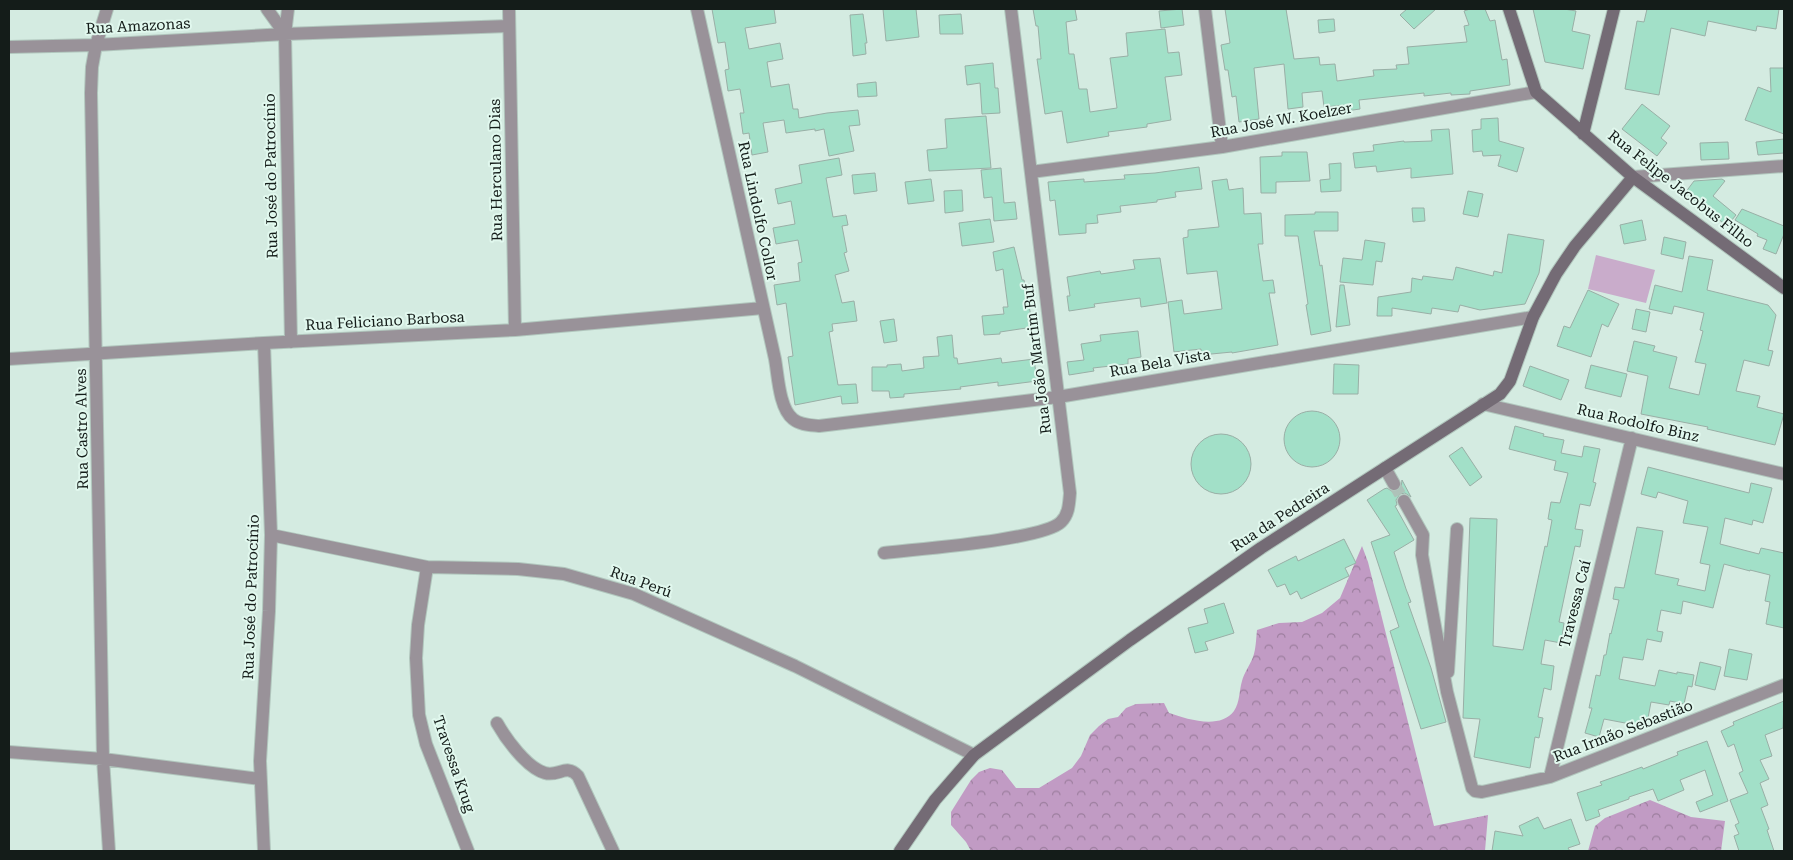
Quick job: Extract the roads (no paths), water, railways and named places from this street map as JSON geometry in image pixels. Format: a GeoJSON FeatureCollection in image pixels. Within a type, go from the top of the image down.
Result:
{"type":"FeatureCollection","features":[{"type":"Feature","properties":{"kind":"street","name":"Rua Castro Alves"},"geometry":{"type":"LineString","coordinates":[[106,9],[92,67],[91,93],[103,759],[109,851]]}},
{"type":"Feature","properties":{"kind":"street"},"geometry":{"type":"LineString","coordinates":[[267,9],[285,34]]}},
{"type":"Feature","properties":{"kind":"street","name":"Rua José do Patrocínio"},"geometry":{"type":"LineString","coordinates":[[288,9],[285,34],[291,342]]}},
{"type":"Feature","properties":{"kind":"street","name":"Rua Herculano Dias"},"geometry":{"type":"LineString","coordinates":[[509,9],[515,330]]}},
{"type":"Feature","properties":{"kind":"street","name":"Rua Lindolfo Collor"},"geometry":{"type":"LineString","coordinates":[[697,9],[784,408],[792,418]]}},
{"type":"Feature","properties":{"kind":"street","name":"Rua João Martim Buf"},"geometry":{"type":"LineString","coordinates":[[884,553],[1018,537],[1052,529],[1062,522],[1068,511],[1070,493],[1011,9]]}},
{"type":"Feature","properties":{"kind":"street"},"geometry":{"type":"LineString","coordinates":[[1205,9],[1222,147]]}},
{"type":"Feature","properties":{"kind":"street"},"geometry":{"type":"LineString","coordinates":[[1510,9],[1536,92]]}},
{"type":"Feature","properties":{"kind":"street"},"geometry":{"type":"LineString","coordinates":[[1583,134],[1614,9]]}},
{"type":"Feature","properties":{"kind":"street","name":"Rua Amazonas"},"geometry":{"type":"LineString","coordinates":[[9,47],[96,45],[285,34],[510,26]]}},
{"type":"Feature","properties":{"kind":"street","name":"Rua José W. Koelzer"},"geometry":{"type":"LineString","coordinates":[[1032,172],[1222,147],[1536,92]]}},
{"type":"Feature","properties":{"kind":"street","name":"Rua Felipe Jacobus Filho"},"geometry":{"type":"LineString","coordinates":[[1536,92],[1633,177],[1784,288]]}},
{"type":"Feature","properties":{"kind":"street"},"geometry":{"type":"LineString","coordinates":[[1633,177],[1784,166]]}},
{"type":"Feature","properties":{"kind":"street","name":"Rua da Pedreira"},"geometry":{"type":"LineString","coordinates":[[900,851],[935,800],[974,755],[1130,640],[1261,548],[1500,394],[1510,381],[1533,317],[1556,274],[1575,246],[1633,177]]}},
{"type":"Feature","properties":{"kind":"street","name":"Rua Feliciano Barbosa"},"geometry":{"type":"LineString","coordinates":[[9,359],[515,330],[763,308]]}},
{"type":"Feature","properties":{"kind":"street","name":"Rua Bela Vista"},"geometry":{"type":"LineString","coordinates":[[792,418],[804,424],[819,426],[1058,396],[1533,317]]}},
{"type":"Feature","properties":{"kind":"street","name":"Rua José do Patrocínio"},"geometry":{"type":"LineString","coordinates":[[264,343],[270,535],[269,611],[260,761],[264,851]]}},
{"type":"Feature","properties":{"kind":"street","name":"Rua Rodolfo Binz"},"geometry":{"type":"LineString","coordinates":[[1483,404],[1784,474]]}},
{"type":"Feature","properties":{"kind":"street","name":"Travessa Caí"},"geometry":{"type":"LineString","coordinates":[[1550,777],[1632,438]]}},
{"type":"Feature","properties":{"kind":"street"},"geometry":{"type":"LineString","coordinates":[[1385,468],[1394,484]]}},
{"type":"Feature","properties":{"kind":"street"},"geometry":{"type":"LineString","coordinates":[[1404,501],[1422,535],[1422,555],[1447,692]]}},
{"type":"Feature","properties":{"kind":"street"},"geometry":{"type":"LineString","coordinates":[[1447,692],[1457,529]]}},
{"type":"Feature","properties":{"kind":"street","name":"Rua Perú"},"geometry":{"type":"LineString","coordinates":[[270,535],[427,567],[518,569],[564,574],[634,594],[795,666],[974,755]]}},
{"type":"Feature","properties":{"kind":"street","name":"Travessa Krug"},"geometry":{"type":"LineString","coordinates":[[427,567],[418,625],[416,658],[419,715],[426,744],[468,851]]}},
{"type":"Feature","properties":{"kind":"street","name":"Rua Irmão Sebastião"},"geometry":{"type":"LineString","coordinates":[[1447,692],[1472,788],[1475,791],[1482,792],[1550,777],[1784,685]]}},
{"type":"Feature","properties":{"kind":"street"},"geometry":{"type":"LineString","coordinates":[[497,723],[513,748],[537,769],[552,774],[568,770],[578,776],[613,851]]}},
{"type":"Feature","properties":{"kind":"street"},"geometry":{"type":"LineString","coordinates":[[9,752],[103,759],[260,779]]}},
{"type":"Feature","properties":{"kind":"tunnel"},"geometry":{"type":"LineString","coordinates":[[1394,484],[1404,501]]}}]}
